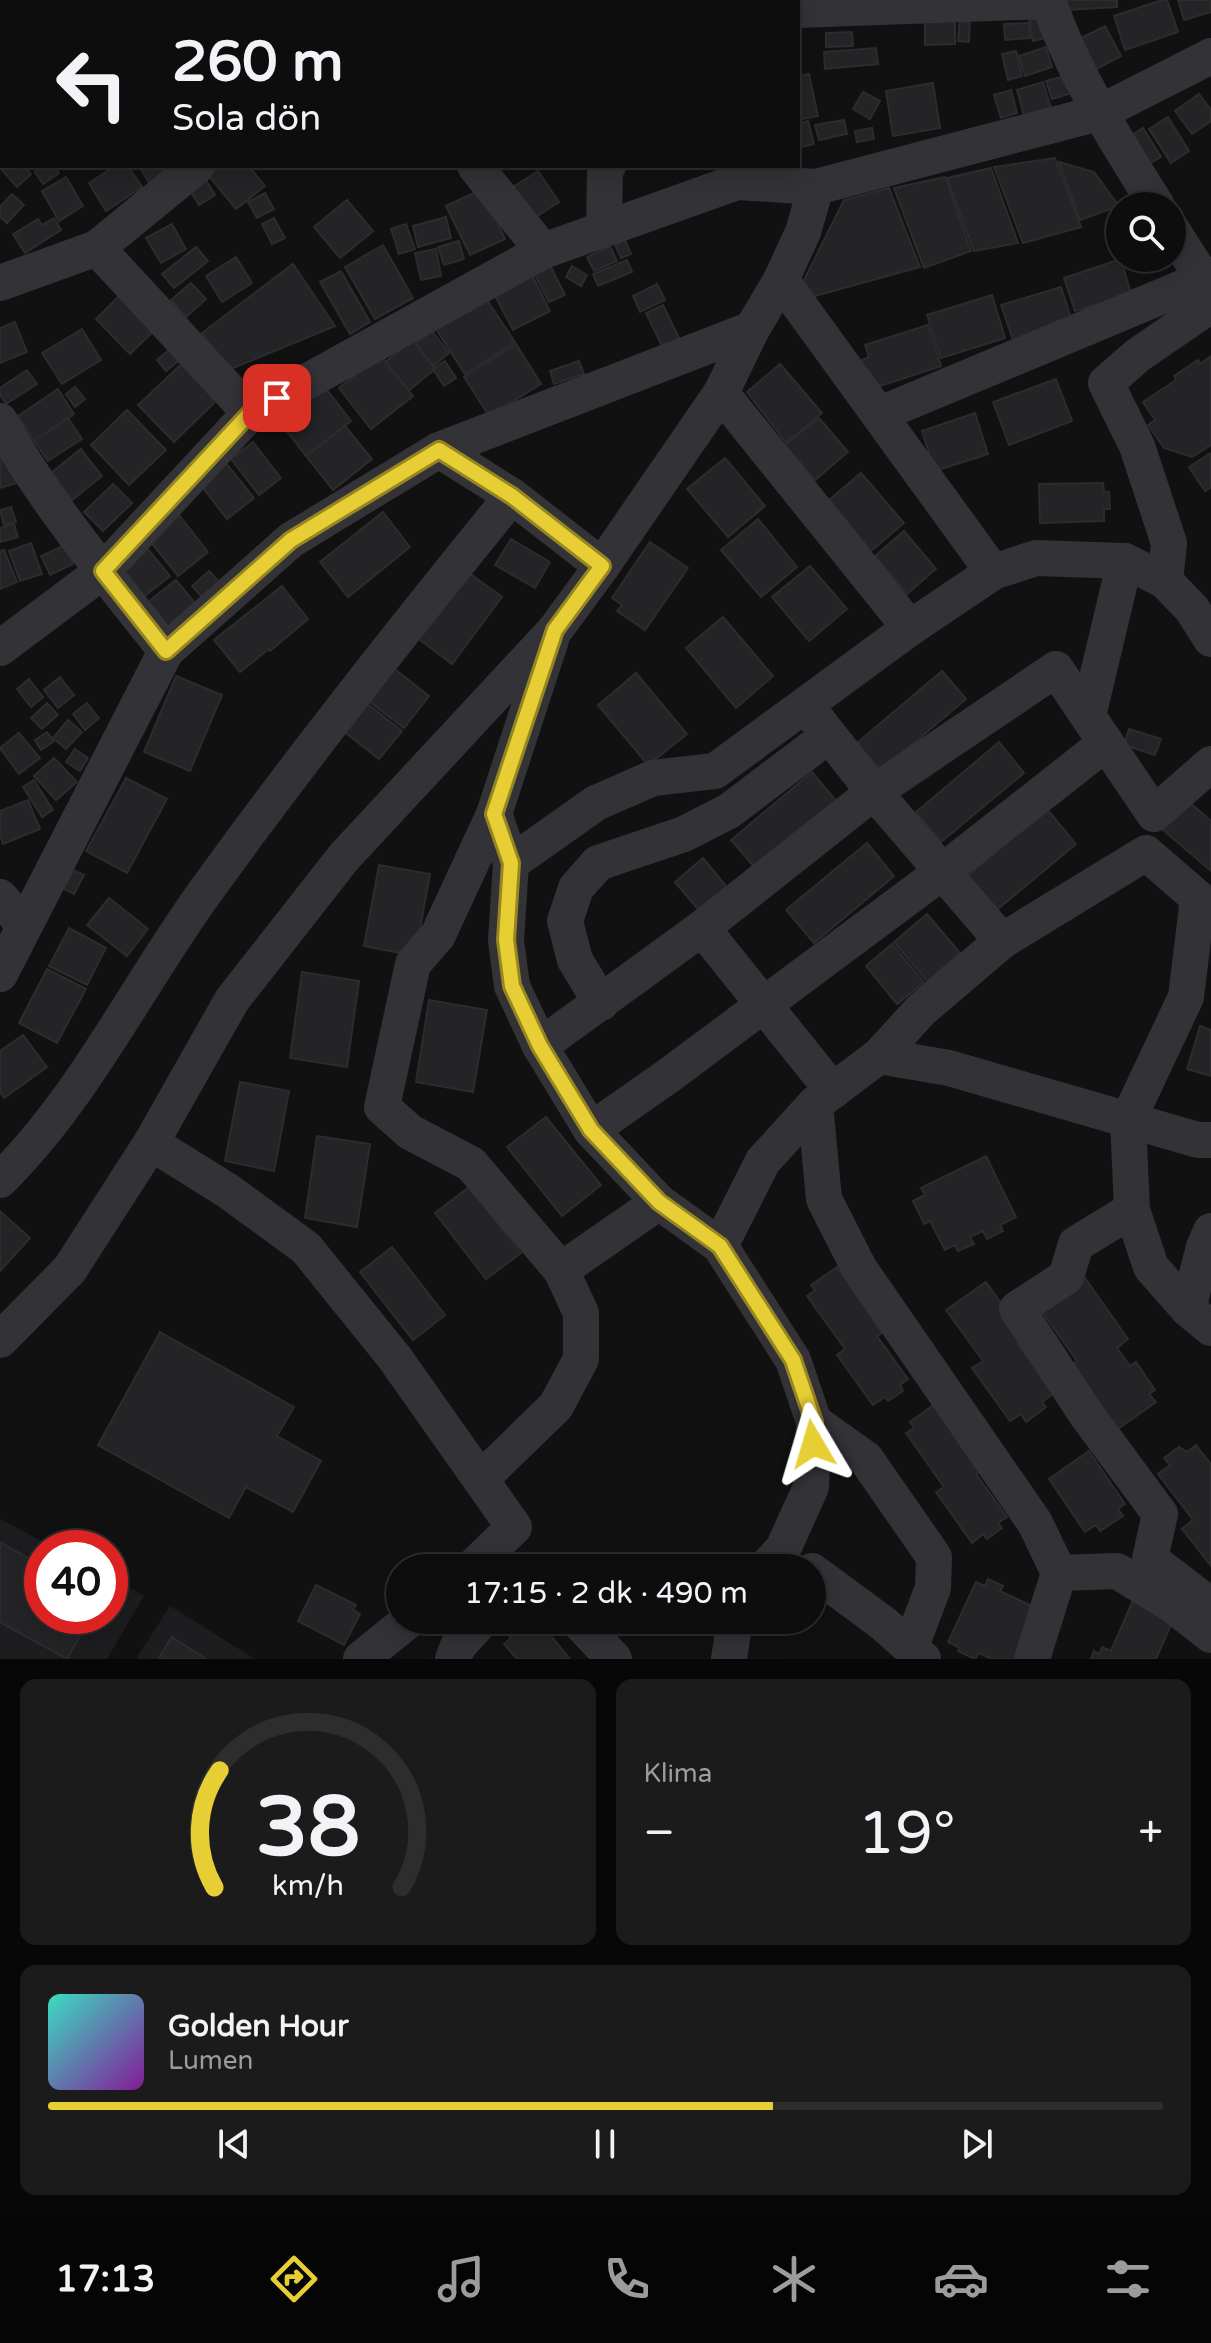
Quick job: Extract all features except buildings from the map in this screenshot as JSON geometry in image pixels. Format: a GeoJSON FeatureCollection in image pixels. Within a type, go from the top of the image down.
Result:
{"type":"FeatureCollection","features":[{"type":"Feature","properties":{"kind":"street"},"geometry":{"type":"LineString","coordinates":[[800,10],[1048,0],[1099,113],[1148,192]]}},
{"type":"Feature","properties":{"kind":"street"},"geometry":{"type":"LineString","coordinates":[[0,648],[103,571],[250,413],[543,251],[737,182],[816,187],[1099,113],[1211,56]]}},
{"type":"Feature","properties":{"kind":"street"},"geometry":{"type":"LineString","coordinates":[[0,283],[97,248],[195,168]]}},
{"type":"Feature","properties":{"kind":"street"},"geometry":{"type":"LineString","coordinates":[[477,168],[543,251]]}},
{"type":"Feature","properties":{"kind":"street"},"geometry":{"type":"LineString","coordinates":[[604,229],[606,168]]}},
{"type":"Feature","properties":{"kind":"street"},"geometry":{"type":"LineString","coordinates":[[0,1340],[70,1269],[151,1143],[232,1000],[344,857],[555,630],[602,566],[721,393],[752,329],[781,280],[803,232],[816,187]]}},
{"type":"Feature","properties":{"kind":"street"},"geometry":{"type":"LineString","coordinates":[[97,248],[250,413]]}},
{"type":"Feature","properties":{"kind":"street"},"geometry":{"type":"LineString","coordinates":[[1186,254],[1208,292]]}},
{"type":"Feature","properties":{"kind":"street"},"geometry":{"type":"LineString","coordinates":[[781,280],[993,572]]}},
{"type":"Feature","properties":{"kind":"street"},"geometry":{"type":"LineString","coordinates":[[880,414],[1208,292]]}},
{"type":"Feature","properties":{"kind":"street"},"geometry":{"type":"LineString","coordinates":[[1165,581],[1169,543],[1137,446],[1106,383],[1208,292]]}},
{"type":"Feature","properties":{"kind":"street"},"geometry":{"type":"LineString","coordinates":[[0,974],[166,651],[291,540],[439,450],[752,329]]}},
{"type":"Feature","properties":{"kind":"street"},"geometry":{"type":"LineString","coordinates":[[721,393],[910,628]]}},
{"type":"Feature","properties":{"kind":"street"},"geometry":{"type":"LineString","coordinates":[[0,421],[16,450],[103,571],[166,651]]}},
{"type":"Feature","properties":{"kind":"street"},"geometry":{"type":"LineString","coordinates":[[439,450],[512,496],[602,566]]}},
{"type":"Feature","properties":{"kind":"street"},"geometry":{"type":"LineString","coordinates":[[0,1180],[23,1158],[82,1077],[199,901],[348,699],[512,496]]}},
{"type":"Feature","properties":{"kind":"street"},"geometry":{"type":"LineString","coordinates":[[511,863],[596,803],[653,778],[715,771],[910,628],[993,572],[1036,558],[1125,561],[1165,581],[1192,609],[1211,639]]}},
{"type":"Feature","properties":{"kind":"street"},"geometry":{"type":"LineString","coordinates":[[591,1130],[942,872],[1097,730],[1125,561]]}},
{"type":"Feature","properties":{"kind":"street"},"geometry":{"type":"LineString","coordinates":[[481,1479],[556,1406],[581,1359],[581,1313],[561,1270],[471,1164],[410,1132],[382,1107],[413,964],[438,935],[494,814],[555,630]]}},
{"type":"Feature","properties":{"kind":"street"},"geometry":{"type":"LineString","coordinates":[[540,1046],[702,928],[874,792],[1056,669],[1154,814]]}},
{"type":"Feature","properties":{"kind":"street"},"geometry":{"type":"LineString","coordinates":[[806,705],[874,792],[1002,941]]}},
{"type":"Feature","properties":{"kind":"street"},"geometry":{"type":"LineString","coordinates":[[601,1003],[575,960],[565,921],[576,888],[598,863],[684,834],[729,811],[828,736]]}},
{"type":"Feature","properties":{"kind":"street"},"geometry":{"type":"LineString","coordinates":[[720,1246],[763,1161],[824,1098],[879,1056],[921,1010],[1002,941],[1146,853],[1154,814],[1211,764]]}},
{"type":"Feature","properties":{"kind":"street"},"geometry":{"type":"LineString","coordinates":[[494,814],[511,863],[506,940],[512,986],[540,1046],[591,1130],[659,1202],[720,1246],[793,1360],[814,1422],[811,1487],[794,1554]]}},
{"type":"Feature","properties":{"kind":"street"},"geometry":{"type":"LineString","coordinates":[[1146,853],[1198,898],[1199,1000],[1128,1120],[1132,1210],[1151,1267],[1199,1318]]}},
{"type":"Feature","properties":{"kind":"street"},"geometry":{"type":"LineString","coordinates":[[0,897],[24,925]]}},
{"type":"Feature","properties":{"kind":"street"},"geometry":{"type":"LineString","coordinates":[[702,928],[762,1005],[824,1098],[824,1199],[859,1268],[1035,1523],[1059,1573],[1032,1659]]}},
{"type":"Feature","properties":{"kind":"street"},"geometry":{"type":"LineString","coordinates":[[879,1056],[949,1068],[1198,1140],[1211,1140]]}},
{"type":"Feature","properties":{"kind":"street"},"geometry":{"type":"LineString","coordinates":[[151,1143],[228,1191],[306,1248],[394,1357],[514,1527],[486,1554]]}},
{"type":"Feature","properties":{"kind":"street"},"geometry":{"type":"LineString","coordinates":[[561,1270],[659,1202]]}},
{"type":"Feature","properties":{"kind":"street"},"geometry":{"type":"LineString","coordinates":[[1132,1210],[1076,1244],[1066,1277],[1017,1309],[1086,1414],[1160,1514],[1150,1559],[1211,1606]]}},
{"type":"Feature","properties":{"kind":"street"},"geometry":{"type":"LineString","coordinates":[[1199,1318],[1211,1231]]}},
{"type":"Feature","properties":{"kind":"street"},"geometry":{"type":"LineString","coordinates":[[814,1422],[866,1459],[934,1557],[933,1588],[917,1653],[826,1588]]}},
{"type":"Feature","properties":{"kind":"street"},"geometry":{"type":"LineString","coordinates":[[1059,1573],[1117,1571],[1174,1606],[1211,1635],[1201,1659]]}},
{"type":"Feature","properties":{"kind":"street"},"geometry":{"type":"LineString","coordinates":[[361,1659],[392,1634]]}},
{"type":"Feature","properties":{"kind":"street"},"geometry":{"type":"LineString","coordinates":[[453,1659],[458,1646],[469,1634]]}},
{"type":"Feature","properties":{"kind":"street"},"geometry":{"type":"LineString","coordinates":[[590,1634],[614,1659]]}},
{"type":"Feature","properties":{"kind":"street"},"geometry":{"type":"LineString","coordinates":[[729,1659],[733,1634]]}},
{"type":"Feature","properties":{"kind":"shaded area"},"geometry":{"type":"Polygon","coordinates":[[[0,1519],[24,1532],[24,1634],[122,1634],[107,1659],[0,1659],[0,1519]]]}},
{"type":"Feature","properties":{"kind":"shaded area"},"geometry":{"type":"Polygon","coordinates":[[[128,1587],[144,1596],[128,1623],[128,1587]]]}},
{"type":"Feature","properties":{"kind":"shaded area"},"geometry":{"type":"Polygon","coordinates":[[[170,1606],[255,1659],[136,1659],[170,1606]]]}},
{"type":"Feature","properties":{"kind":"route"},"geometry":{"type":"LineString","coordinates":[[277,398],[250,413],[103,571],[166,651],[291,540],[439,450],[512,496],[602,566],[555,630],[494,814],[511,863],[506,940],[512,986],[540,1046],[591,1130],[659,1202],[720,1246],[793,1360],[814,1422],[813,1444]]}}]}
